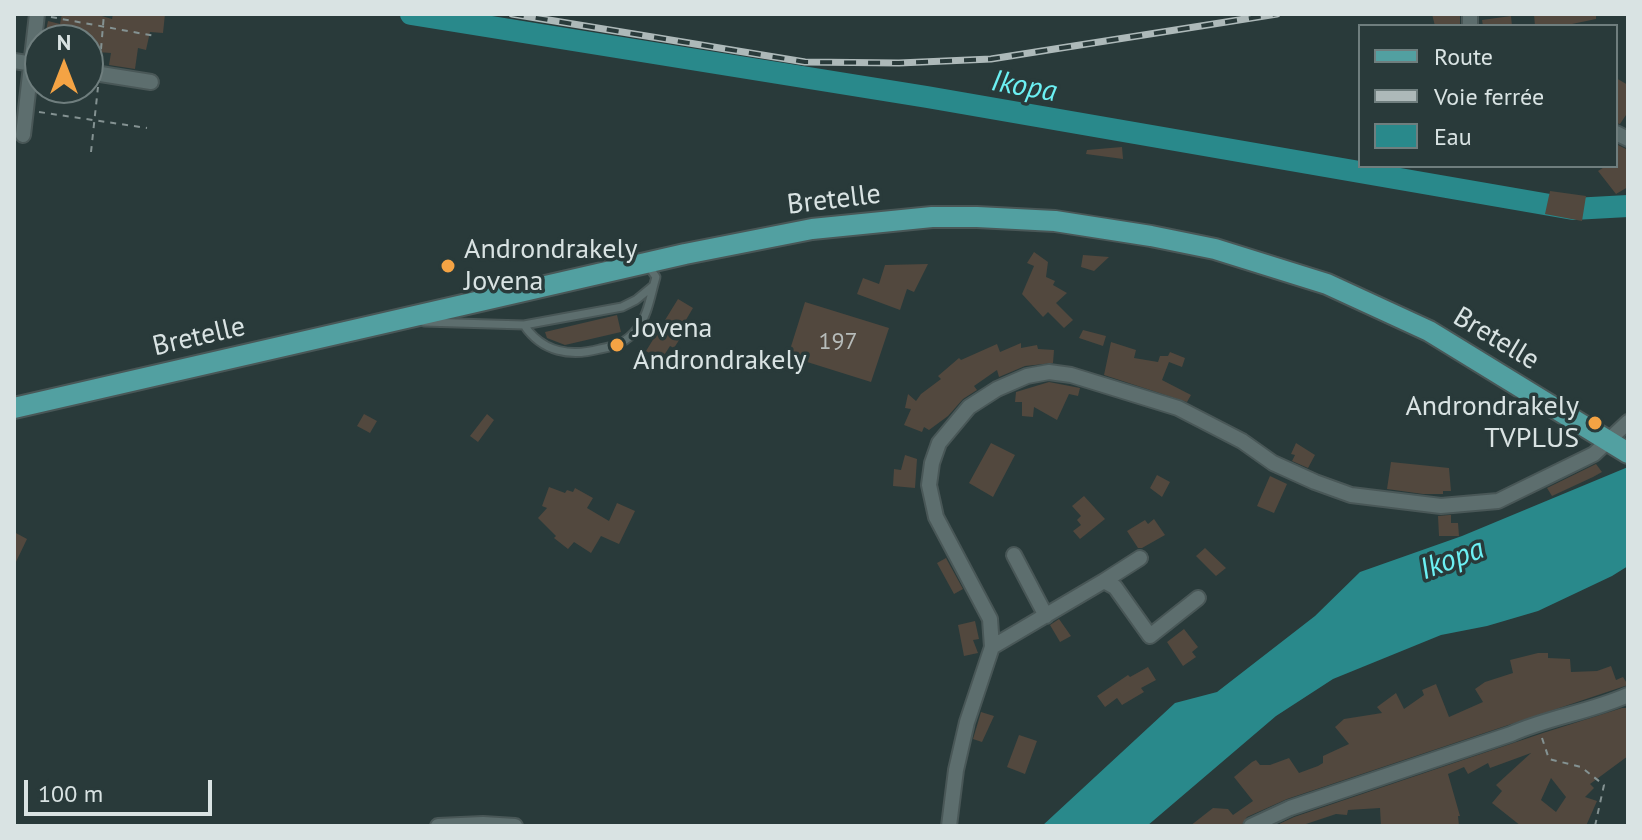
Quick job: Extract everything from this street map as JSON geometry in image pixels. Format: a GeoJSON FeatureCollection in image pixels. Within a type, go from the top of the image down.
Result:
{"type":"FeatureCollection","features":[{"type":"Feature","properties":{"kind":"main road","name":"Bretelle"},"geometry":{"type":"LineString","coordinates":[[14,408],[812,229],[932,217],[1012,218],[1127,231],[1242,256],[1327,284],[1429,331],[1619,446]]}},
{"type":"Feature","properties":{"kind":"street"},"geometry":{"type":"LineString","coordinates":[[104,75],[151,82]]}},
{"type":"Feature","properties":{"kind":"street"},"geometry":{"type":"LineString","coordinates":[[23,135],[26,104]]}},
{"type":"Feature","properties":{"kind":"street"},"geometry":{"type":"LineString","coordinates":[[949,826],[956,770],[967,722],[992,647],[990,619],[936,517],[929,485],[930,474],[939,443],[969,407],[997,389],[1027,376],[1049,372],[1071,375],[1178,408],[1242,441],[1273,463],[1351,495],[1441,506],[1498,501],[1594,454],[1619,446],[1628,422]]}},
{"type":"Feature","properties":{"kind":"street"},"geometry":{"type":"LineString","coordinates":[[1014,555],[1046,616]]}},
{"type":"Feature","properties":{"kind":"street"},"geometry":{"type":"LineString","coordinates":[[992,647],[1140,558]]}},
{"type":"Feature","properties":{"kind":"street"},"geometry":{"type":"LineString","coordinates":[[1104,581],[1115,587],[1150,636],[1198,598]]}},
{"type":"Feature","properties":{"kind":"street"},"geometry":{"type":"LineString","coordinates":[[1251,826],[1290,808],[1536,723],[1605,706],[1628,695]]}},
{"type":"Feature","properties":{"kind":"street"},"geometry":{"type":"LineString","coordinates":[[438,826],[515,826]]}},
{"type":"Feature","properties":{"kind":"lane"},"geometry":{"type":"LineString","coordinates":[[524,325],[530,334],[561,353],[584,353],[616,346],[636,331],[642,322],[656,277],[646,264]]}},
{"type":"Feature","properties":{"kind":"lane"},"geometry":{"type":"LineString","coordinates":[[398,321],[524,325],[622,307],[653,286]]}},
{"type":"Feature","properties":{"kind":"path"},"geometry":{"type":"LineString","coordinates":[[37,14],[155,36]]}},
{"type":"Feature","properties":{"kind":"path"},"geometry":{"type":"LineString","coordinates":[[25,110],[147,128]]}},
{"type":"Feature","properties":{"kind":"path"},"geometry":{"type":"LineString","coordinates":[[1536,723],[1549,759],[1581,767],[1604,785],[1595,826]]}},
{"type":"Feature","properties":{"kind":"water"},"geometry":{"type":"Polygon","coordinates":[[[1628,467],[1628,566],[1612,576],[1538,611],[1441,635],[1333,679],[1276,716],[1147,826],[1042,826],[1175,703],[1217,692],[1315,616],[1360,572],[1462,536],[1628,467]]]}},
{"type":"Feature","properties":{"kind":"building"},"geometry":{"type":"Polygon","coordinates":[[[62,14],[95,14],[112,19],[113,14],[165,14],[163,33],[150,32],[146,50],[138,48],[135,69],[109,65],[111,53],[104,52],[104,24],[60,24],[62,14]]]}},
{"type":"Feature","properties":{"kind":"building"},"geometry":{"type":"Polygon","coordinates":[[[1432,14],[1460,14],[1460,24],[1434,24],[1432,14]]]}},
{"type":"Feature","properties":{"kind":"building"},"geometry":{"type":"Polygon","coordinates":[[[1534,14],[1596,14],[1596,19],[1572,24],[1535,24],[1534,14]]]}},
{"type":"Feature","properties":{"kind":"building"},"geometry":{"type":"Polygon","coordinates":[[[1511,16],[1512,24],[1483,24],[1482,20],[1511,16]]]}},
{"type":"Feature","properties":{"kind":"building"},"geometry":{"type":"Polygon","coordinates":[[[1618,79],[1628,85],[1628,112],[1620,124],[1618,79]]]}},
{"type":"Feature","properties":{"kind":"building"},"geometry":{"type":"Polygon","coordinates":[[[1618,145],[1628,150],[1628,187],[1616,194],[1598,171],[1618,168],[1618,145]]]}},
{"type":"Feature","properties":{"kind":"building"},"geometry":{"type":"Polygon","coordinates":[[[1122,147],[1123,159],[1086,154],[1087,150],[1122,147]]]}},
{"type":"Feature","properties":{"kind":"building"},"geometry":{"type":"Polygon","coordinates":[[[1550,191],[1586,196],[1582,221],[1545,214],[1550,191]]]}},
{"type":"Feature","properties":{"kind":"building"},"geometry":{"type":"Polygon","coordinates":[[[1034,252],[1048,262],[1046,277],[1067,293],[1056,303],[1073,320],[1064,328],[1048,312],[1043,317],[1022,294],[1034,266],[1027,263],[1034,252]]]}},
{"type":"Feature","properties":{"kind":"building"},"geometry":{"type":"Polygon","coordinates":[[[1083,255],[1109,257],[1094,271],[1081,267],[1083,255]]]}},
{"type":"Feature","properties":{"kind":"building"},"geometry":{"type":"Polygon","coordinates":[[[928,264],[914,292],[907,289],[900,310],[857,294],[863,278],[879,284],[885,265],[928,264]]]}},
{"type":"Feature","properties":{"kind":"building"},"geometry":{"type":"Polygon","coordinates":[[[678,299],[693,308],[680,330],[681,337],[661,360],[646,351],[678,299]]]}},
{"type":"Feature","properties":{"kind":"building"},"geometry":{"type":"Polygon","coordinates":[[[805,302],[889,328],[871,382],[788,356],[805,302]]]}},
{"type":"Feature","properties":{"kind":"building"},"geometry":{"type":"Polygon","coordinates":[[[617,315],[621,332],[565,345],[547,338],[545,332],[617,315]]]}},
{"type":"Feature","properties":{"kind":"building"},"geometry":{"type":"Polygon","coordinates":[[[1083,330],[1106,336],[1103,346],[1079,338],[1083,330]]]}},
{"type":"Feature","properties":{"kind":"building"},"geometry":{"type":"Polygon","coordinates":[[[1111,342],[1136,350],[1134,358],[1158,362],[1160,356],[1168,356],[1170,352],[1185,358],[1182,367],[1169,362],[1162,380],[1191,395],[1187,402],[1104,375],[1111,342]]]}},
{"type":"Feature","properties":{"kind":"building"},"geometry":{"type":"Polygon","coordinates":[[[1021,343],[1021,348],[1037,345],[1038,349],[1054,350],[1053,363],[1025,366],[999,377],[997,370],[974,386],[977,390],[929,430],[924,427],[922,432],[904,425],[911,409],[905,408],[908,394],[916,401],[959,358],[961,360],[997,344],[1000,352],[1021,343]]]}},
{"type":"Feature","properties":{"kind":"building"},"geometry":{"type":"Polygon","coordinates":[[[1049,382],[1080,388],[1078,396],[1069,394],[1057,420],[1034,407],[1033,417],[1022,416],[1022,402],[1015,402],[1016,392],[1049,382]]]}},
{"type":"Feature","properties":{"kind":"building"},"geometry":{"type":"Polygon","coordinates":[[[364,414],[377,421],[370,433],[357,426],[364,414]]]}},
{"type":"Feature","properties":{"kind":"building"},"geometry":{"type":"Polygon","coordinates":[[[487,414],[494,420],[478,442],[470,436],[487,414]]]}},
{"type":"Feature","properties":{"kind":"building"},"geometry":{"type":"Polygon","coordinates":[[[991,443],[1015,455],[993,497],[969,483],[991,443]]]}},
{"type":"Feature","properties":{"kind":"building"},"geometry":{"type":"Polygon","coordinates":[[[1296,443],[1315,455],[1308,468],[1292,461],[1295,455],[1291,454],[1296,443]]]}},
{"type":"Feature","properties":{"kind":"building"},"geometry":{"type":"Polygon","coordinates":[[[905,455],[917,459],[915,488],[893,486],[894,469],[901,470],[905,455]]]}},
{"type":"Feature","properties":{"kind":"building"},"geometry":{"type":"Polygon","coordinates":[[[1391,462],[1449,468],[1451,491],[1423,494],[1387,489],[1391,462]]]}},
{"type":"Feature","properties":{"kind":"building"},"geometry":{"type":"Polygon","coordinates":[[[1596,464],[1602,472],[1593,477],[1552,496],[1547,488],[1596,464]]]}},
{"type":"Feature","properties":{"kind":"building"},"geometry":{"type":"Polygon","coordinates":[[[1157,475],[1170,482],[1162,497],[1150,488],[1157,475]]]}},
{"type":"Feature","properties":{"kind":"building"},"geometry":{"type":"Polygon","coordinates":[[[1270,476],[1287,484],[1274,513],[1257,506],[1270,476]]]}},
{"type":"Feature","properties":{"kind":"building"},"geometry":{"type":"Polygon","coordinates":[[[549,487],[565,493],[567,490],[573,492],[575,488],[593,498],[587,508],[609,521],[617,503],[635,511],[619,544],[601,536],[591,553],[574,542],[568,549],[554,538],[556,536],[538,518],[547,508],[542,506],[549,487]]]}},
{"type":"Feature","properties":{"kind":"building"},"geometry":{"type":"Polygon","coordinates":[[[1084,496],[1105,519],[1080,539],[1073,531],[1081,525],[1077,520],[1081,516],[1072,506],[1084,496]]]}},
{"type":"Feature","properties":{"kind":"building"},"geometry":{"type":"Polygon","coordinates":[[[1451,515],[1451,523],[1458,523],[1459,536],[1439,536],[1438,516],[1451,515]]]}},
{"type":"Feature","properties":{"kind":"building"},"geometry":{"type":"Polygon","coordinates":[[[1154,519],[1165,535],[1138,548],[1127,531],[1145,520],[1148,524],[1154,519]]]}},
{"type":"Feature","properties":{"kind":"building"},"geometry":{"type":"Polygon","coordinates":[[[14,532],[27,539],[14,566],[14,532]]]}},
{"type":"Feature","properties":{"kind":"building"},"geometry":{"type":"Polygon","coordinates":[[[1205,548],[1226,568],[1216,576],[1196,556],[1205,548]]]}},
{"type":"Feature","properties":{"kind":"building"},"geometry":{"type":"Polygon","coordinates":[[[946,558],[963,589],[954,594],[937,563],[946,558]]]}},
{"type":"Feature","properties":{"kind":"building"},"geometry":{"type":"Polygon","coordinates":[[[1059,619],[1071,636],[1060,642],[1050,625],[1059,619]]]}},
{"type":"Feature","properties":{"kind":"building"},"geometry":{"type":"Polygon","coordinates":[[[975,621],[979,639],[973,640],[978,653],[964,656],[958,625],[975,621]]]}},
{"type":"Feature","properties":{"kind":"building"},"geometry":{"type":"Polygon","coordinates":[[[1184,629],[1198,647],[1192,652],[1196,657],[1183,666],[1167,642],[1184,629]]]}},
{"type":"Feature","properties":{"kind":"building"},"geometry":{"type":"Polygon","coordinates":[[[1548,653],[1548,658],[1570,659],[1571,672],[1597,671],[1611,666],[1616,680],[1623,677],[1628,685],[1287,799],[1247,817],[1241,826],[1190,826],[1213,808],[1228,809],[1233,815],[1253,801],[1234,777],[1256,760],[1260,765],[1270,765],[1289,758],[1299,773],[1318,766],[1323,763],[1323,756],[1349,744],[1335,727],[1344,719],[1382,713],[1377,707],[1396,693],[1404,709],[1424,695],[1422,690],[1436,684],[1449,717],[1483,702],[1475,689],[1485,682],[1513,673],[1510,660],[1548,653]]]}},
{"type":"Feature","properties":{"kind":"building"},"geometry":{"type":"Polygon","coordinates":[[[1148,667],[1156,680],[1141,688],[1144,692],[1122,705],[1117,698],[1105,707],[1097,696],[1128,675],[1130,677],[1148,667]]]}},
{"type":"Feature","properties":{"kind":"building"},"geometry":{"type":"Polygon","coordinates":[[[1628,708],[1628,756],[1590,784],[1594,788],[1585,797],[1597,801],[1586,826],[1521,826],[1492,803],[1502,791],[1496,785],[1531,753],[1490,768],[1488,763],[1468,774],[1464,767],[1448,774],[1460,816],[1459,826],[1381,826],[1380,808],[1348,810],[1347,815],[1336,814],[1300,826],[1275,826],[1294,817],[1543,733],[1628,708]],[[1551,778],[1541,800],[1556,812],[1566,797],[1551,778]]]}},
{"type":"Feature","properties":{"kind":"building"},"geometry":{"type":"Polygon","coordinates":[[[981,712],[994,716],[982,742],[973,739],[981,712]]]}},
{"type":"Feature","properties":{"kind":"building"},"geometry":{"type":"Polygon","coordinates":[[[1019,735],[1037,741],[1025,774],[1007,767],[1019,735]]]}},
{"type":"Feature","properties":{"kind":"waterway","name":"Ikopa"},"geometry":{"type":"LineString","coordinates":[[411,14],[927,97],[1573,209],[1628,206]]}},
{"type":"Feature","properties":{"kind":"railway"},"geometry":{"type":"LineString","coordinates":[[512,14],[805,62],[899,63],[991,59],[1277,14]]}},
{"type":"Feature","properties":{"kind":"place","name":"Androndrakely Jovena"},"geometry":{"type":"Point","coordinates":[448,266]}},
{"type":"Feature","properties":{"kind":"place","name":"Jovena Androndrakely"},"geometry":{"type":"Point","coordinates":[617,345]}},
{"type":"Feature","properties":{"kind":"place","name":"Androndrakely TVPLUS"},"geometry":{"type":"Point","coordinates":[1595,423]}}]}
